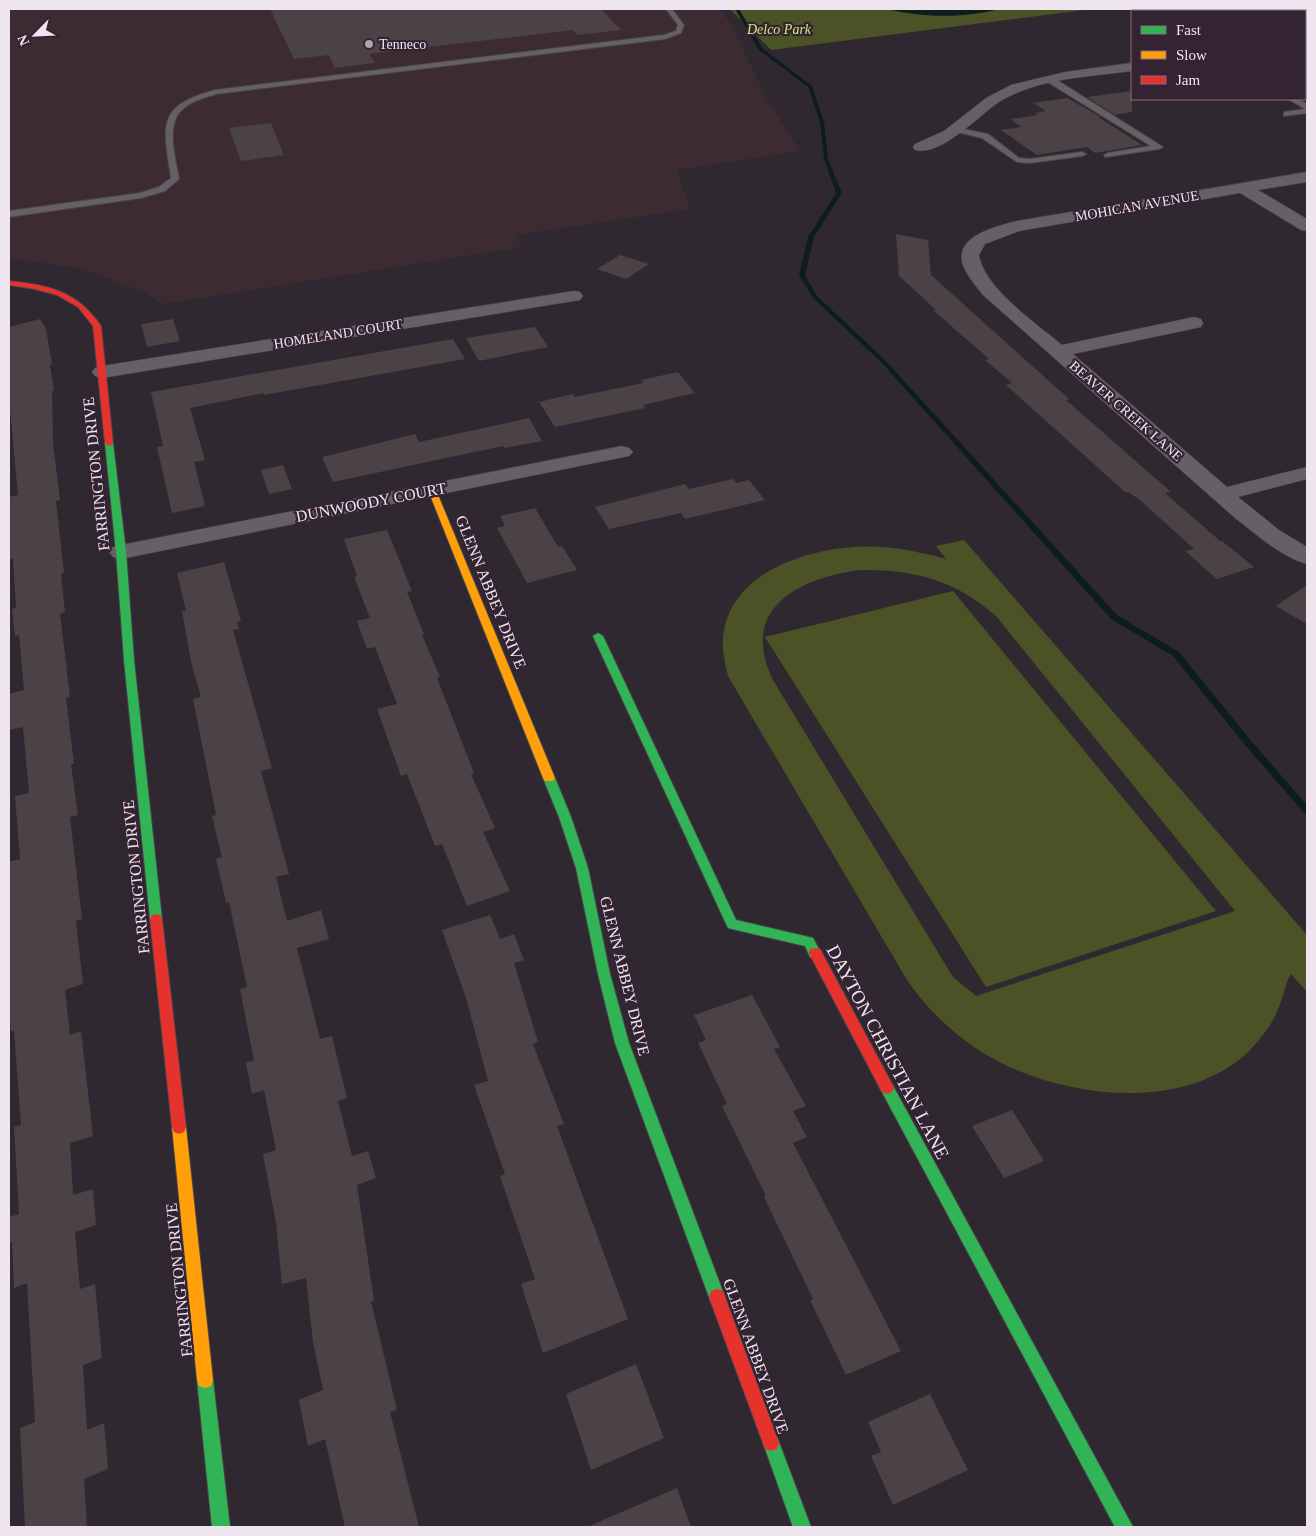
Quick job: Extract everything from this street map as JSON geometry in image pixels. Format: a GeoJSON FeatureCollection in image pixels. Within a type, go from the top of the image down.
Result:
{"type":"FeatureCollection","features":[{"type":"Feature","properties":{"kind":"street"},"geometry":{"type":"LineString","coordinates":[[920,147],[956,129],[1001,95],[1022,86],[1049,79],[1131,67]]}},
{"type":"Feature","properties":{"kind":"street","name":"MOHICAN AVENUE"},"geometry":{"type":"LineString","coordinates":[[972,248],[982,238],[1017,226],[1307,177]]}},
{"type":"Feature","properties":{"kind":"street"},"geometry":{"type":"LineString","coordinates":[[1242,188],[1307,226]]}},
{"type":"Feature","properties":{"kind":"street","name":"BEAVER CREEK LANE"},"geometry":{"type":"LineString","coordinates":[[972,248],[969,256],[971,267],[989,291],[1222,495],[1271,535],[1307,557]]}},
{"type":"Feature","properties":{"kind":"street","name":"FARRINGTON DRIVE"},"geometry":{"type":"LineString","coordinates":[[9,283],[63,294],[89,312],[97,326],[121,552],[129,660],[221,1527]]}},
{"type":"Feature","properties":{"kind":"street","name":"HOMELAND COURT"},"geometry":{"type":"LineString","coordinates":[[102,372],[574,296]]}},
{"type":"Feature","properties":{"kind":"street"},"geometry":{"type":"LineString","coordinates":[[1058,352],[1194,323]]}},
{"type":"Feature","properties":{"kind":"street","name":"DUNWOODY COURT"},"geometry":{"type":"LineString","coordinates":[[121,552],[622,452]]}},
{"type":"Feature","properties":{"kind":"street"},"geometry":{"type":"LineString","coordinates":[[1222,495],[1307,473]]}},
{"type":"Feature","properties":{"kind":"street","name":"GLENN ABBEY DRIVE"},"geometry":{"type":"LineString","coordinates":[[432,490],[565,817],[582,868],[604,974],[622,1043],[802,1527]]}},
{"type":"Feature","properties":{"kind":"street","name":"DAYTON CHRISTIAN LANE"},"geometry":{"type":"LineString","coordinates":[[598,636],[732,924],[809,942],[1124,1527]]}},
{"type":"Feature","properties":{"kind":"lane"},"geometry":{"type":"LineString","coordinates":[[9,214],[141,195],[162,189],[175,178],[168,126],[173,116],[187,101],[215,92],[665,37],[679,32],[681,25],[669,9]]}},
{"type":"Feature","properties":{"kind":"lane"},"geometry":{"type":"LineString","coordinates":[[1049,79],[1159,147],[1108,155]]}},
{"type":"Feature","properties":{"kind":"lane"},"geometry":{"type":"LineString","coordinates":[[1294,100],[1307,107]]}},
{"type":"Feature","properties":{"kind":"lane"},"geometry":{"type":"LineString","coordinates":[[1286,114],[1307,110]]}},
{"type":"Feature","properties":{"kind":"lane"},"geometry":{"type":"LineString","coordinates":[[956,129],[985,136],[1017,160],[1030,161],[1082,154]]}},
{"type":"Feature","properties":{"kind":"shaded area"},"geometry":{"type":"Polygon","coordinates":[[[9,9],[718,9],[730,22],[768,101],[800,151],[677,170],[690,209],[515,235],[522,247],[163,304],[143,292],[84,269],[22,260],[9,261],[9,9]]]}},
{"type":"Feature","properties":{"kind":"shaded area"},"geometry":{"type":"Polygon","coordinates":[[[887,9],[1000,9],[973,14],[944,16],[915,14],[887,9]]]}},
{"type":"Feature","properties":{"kind":"green space","name":"Delco Park"},"geometry":{"type":"Polygon","coordinates":[[[730,9],[1092,9],[771,50],[730,9]]]}},
{"type":"Feature","properties":{"kind":"green space"},"geometry":{"type":"Polygon","coordinates":[[[964,540],[1307,935],[1307,989],[1305,990],[1291,974],[1282,1000],[1265,1032],[1248,1052],[1220,1072],[1188,1085],[1153,1092],[1116,1093],[1079,1088],[1043,1080],[1009,1067],[980,1051],[959,1036],[931,1010],[907,980],[728,676],[723,638],[728,616],[738,598],[753,582],[771,570],[791,560],[834,549],[855,547],[901,549],[946,559],[936,546],[964,540]],[[860,570],[837,574],[796,590],[780,601],[769,616],[763,634],[764,655],[773,680],[953,977],[976,996],[1235,911],[996,616],[965,593],[949,585],[916,575],[879,570],[860,570]]]}},
{"type":"Feature","properties":{"kind":"green space"},"geometry":{"type":"Polygon","coordinates":[[[953,591],[1216,911],[986,987],[765,637],[953,591]]]}},
{"type":"Feature","properties":{"kind":"building","name":"Tenneco"},"geometry":{"type":"Polygon","coordinates":[[[270,9],[601,9],[621,30],[577,35],[573,30],[369,54],[375,63],[335,68],[329,55],[294,59],[270,9]]]}},
{"type":"Feature","properties":{"kind":"building"},"geometry":{"type":"Polygon","coordinates":[[[1131,91],[1132,112],[1115,115],[1087,97],[1131,91]]]}},
{"type":"Feature","properties":{"kind":"building"},"geometry":{"type":"Polygon","coordinates":[[[1067,98],[1101,117],[1098,117],[1142,145],[1095,153],[1087,147],[1037,155],[1001,130],[1021,127],[1010,119],[1038,115],[1035,113],[1046,111],[1033,103],[1067,98]]]}},
{"type":"Feature","properties":{"kind":"building"},"geometry":{"type":"Polygon","coordinates":[[[271,123],[284,155],[241,161],[229,128],[271,123]]]}},
{"type":"Feature","properties":{"kind":"building"},"geometry":{"type":"Polygon","coordinates":[[[896,234],[928,240],[931,275],[1069,399],[1066,400],[1171,492],[1165,493],[1220,541],[1254,567],[1217,579],[1185,551],[1194,549],[1140,500],[1125,492],[1006,385],[1012,383],[985,360],[989,359],[933,310],[936,310],[899,276],[896,234]]]}},
{"type":"Feature","properties":{"kind":"building"},"geometry":{"type":"Polygon","coordinates":[[[620,255],[649,264],[626,279],[597,269],[620,255]]]}},
{"type":"Feature","properties":{"kind":"building"},"geometry":{"type":"Polygon","coordinates":[[[40,319],[46,329],[54,391],[52,391],[53,443],[60,500],[56,501],[64,573],[61,574],[65,612],[60,614],[70,697],[66,698],[74,764],[71,764],[78,815],[70,817],[82,919],[76,921],[83,984],[65,990],[70,1035],[81,1031],[93,1136],[70,1143],[73,1195],[93,1189],[96,1225],[75,1232],[80,1289],[95,1284],[102,1358],[83,1365],[87,1430],[104,1423],[108,1469],[84,1479],[87,1527],[25,1527],[20,1428],[35,1422],[27,1283],[14,1288],[12,1242],[9,1243],[9,1217],[19,1214],[14,1127],[21,1125],[14,1030],[11,1032],[9,1003],[9,862],[20,859],[15,796],[29,793],[23,727],[9,730],[9,694],[24,690],[19,635],[15,636],[12,609],[16,608],[13,558],[10,559],[9,545],[9,497],[18,495],[9,398],[9,327],[40,319]]]}},
{"type":"Feature","properties":{"kind":"building"},"geometry":{"type":"Polygon","coordinates":[[[173,319],[180,341],[147,347],[141,324],[173,319]]]}},
{"type":"Feature","properties":{"kind":"building"},"geometry":{"type":"Polygon","coordinates":[[[535,327],[548,347],[479,361],[466,338],[535,327]]]}},
{"type":"Feature","properties":{"kind":"building"},"geometry":{"type":"Polygon","coordinates":[[[453,339],[465,359],[264,395],[264,393],[190,408],[205,460],[194,462],[205,506],[172,513],[157,447],[163,446],[151,392],[453,339]]]}},
{"type":"Feature","properties":{"kind":"building"},"geometry":{"type":"Polygon","coordinates":[[[678,372],[695,393],[643,405],[645,408],[555,427],[539,402],[573,394],[575,397],[643,383],[641,380],[678,372]]]}},
{"type":"Feature","properties":{"kind":"building"},"geometry":{"type":"Polygon","coordinates":[[[529,418],[542,441],[504,448],[503,446],[333,482],[322,457],[415,434],[419,442],[529,418]]]}},
{"type":"Feature","properties":{"kind":"building"},"geometry":{"type":"Polygon","coordinates":[[[283,465],[292,489],[269,494],[261,470],[283,465]]]}},
{"type":"Feature","properties":{"kind":"building"},"geometry":{"type":"Polygon","coordinates":[[[733,479],[736,483],[749,480],[765,500],[685,519],[681,513],[609,529],[595,507],[685,484],[689,489],[733,479]]]}},
{"type":"Feature","properties":{"kind":"building"},"geometry":{"type":"Polygon","coordinates":[[[535,508],[558,547],[562,546],[577,570],[527,583],[497,528],[505,526],[500,516],[535,508]]]}},
{"type":"Feature","properties":{"kind":"building"},"geometry":{"type":"Polygon","coordinates":[[[387,530],[412,591],[407,592],[424,634],[422,635],[440,677],[437,678],[474,773],[471,774],[495,828],[483,832],[510,891],[467,906],[442,844],[435,846],[407,774],[401,776],[377,709],[397,704],[375,647],[367,649],[357,621],[370,618],[354,577],[357,576],[344,539],[387,530]]]}},
{"type":"Feature","properties":{"kind":"building"},"geometry":{"type":"Polygon","coordinates":[[[224,562],[241,621],[237,622],[239,629],[233,630],[272,768],[261,771],[289,874],[276,877],[287,921],[321,910],[329,939],[297,948],[320,1039],[332,1036],[347,1098],[338,1101],[352,1156],[368,1151],[376,1178],[357,1185],[374,1301],[371,1301],[397,1410],[390,1412],[419,1527],[345,1527],[325,1439],[308,1446],[299,1400],[323,1390],[313,1342],[306,1278],[282,1284],[276,1223],[263,1154],[276,1150],[264,1090],[252,1094],[246,1063],[254,1060],[240,989],[247,987],[229,902],[226,903],[216,859],[222,857],[212,816],[216,815],[193,699],[201,697],[191,662],[182,611],[186,611],[177,573],[224,562]]]}},
{"type":"Feature","properties":{"kind":"building"},"geometry":{"type":"Polygon","coordinates":[[[1307,585],[1307,624],[1276,606],[1307,585]]]}},
{"type":"Feature","properties":{"kind":"building"},"geometry":{"type":"Polygon","coordinates":[[[490,915],[500,939],[514,934],[524,960],[514,963],[538,1042],[533,1044],[564,1124],[557,1126],[628,1319],[543,1353],[521,1284],[535,1279],[500,1176],[505,1174],[474,1085],[488,1081],[466,998],[442,930],[490,915]]]}},
{"type":"Feature","properties":{"kind":"building"},"geometry":{"type":"Polygon","coordinates":[[[752,995],[780,1047],[774,1049],[806,1106],[793,1111],[807,1137],[793,1143],[901,1351],[846,1375],[810,1300],[813,1299],[764,1197],[766,1196],[722,1106],[727,1104],[698,1043],[706,1040],[694,1015],[752,995]]]}},
{"type":"Feature","properties":{"kind":"building"},"geometry":{"type":"Polygon","coordinates":[[[1012,1110],[1044,1161],[1004,1178],[972,1126],[1012,1110]]]}},
{"type":"Feature","properties":{"kind":"building"},"geometry":{"type":"Polygon","coordinates":[[[636,1364],[664,1438],[591,1470],[566,1394],[636,1364]]]}},
{"type":"Feature","properties":{"kind":"building"},"geometry":{"type":"Polygon","coordinates":[[[930,1394],[968,1470],[893,1505],[871,1456],[881,1452],[868,1422],[930,1394]]]}},
{"type":"Feature","properties":{"kind":"building"},"geometry":{"type":"Polygon","coordinates":[[[677,1488],[691,1527],[587,1527],[677,1488]]]}},
{"type":"Feature","properties":{"kind":"waterway"},"geometry":{"type":"LineString","coordinates":[[737,9],[760,49],[810,86],[822,122],[826,159],[839,193],[811,237],[802,275],[815,297],[884,362],[1114,617],[1176,654],[1249,744],[1307,811]]}},
{"type":"Feature","properties":{"kind":"traffic: fast"},"geometry":{"type":"LineString","coordinates":[[109,443],[156,919]]}},
{"type":"Feature","properties":{"kind":"traffic: fast"},"geometry":{"type":"LineString","coordinates":[[598,636],[732,924],[809,942],[815,953]]}},
{"type":"Feature","properties":{"kind":"traffic: fast"},"geometry":{"type":"LineString","coordinates":[[549,778],[565,817],[582,868],[604,974],[622,1043],[717,1297]]}},
{"type":"Feature","properties":{"kind":"traffic: fast"},"geometry":{"type":"LineString","coordinates":[[887,1088],[1124,1527]]}},
{"type":"Feature","properties":{"kind":"traffic: fast"},"geometry":{"type":"LineString","coordinates":[[205,1380],[221,1527]]}},
{"type":"Feature","properties":{"kind":"traffic: fast"},"geometry":{"type":"LineString","coordinates":[[771,1443],[802,1527]]}},
{"type":"Feature","properties":{"kind":"traffic: slow"},"geometry":{"type":"LineString","coordinates":[[432,490],[549,778]]}},
{"type":"Feature","properties":{"kind":"traffic: slow"},"geometry":{"type":"LineString","coordinates":[[179,1127],[205,1380]]}},
{"type":"Feature","properties":{"kind":"traffic: jam"},"geometry":{"type":"LineString","coordinates":[[9,283],[35,286],[59,293],[81,306],[97,326],[109,443]]}},
{"type":"Feature","properties":{"kind":"traffic: jam"},"geometry":{"type":"LineString","coordinates":[[156,919],[179,1127]]}},
{"type":"Feature","properties":{"kind":"traffic: jam"},"geometry":{"type":"LineString","coordinates":[[815,953],[887,1088]]}},
{"type":"Feature","properties":{"kind":"traffic: jam"},"geometry":{"type":"LineString","coordinates":[[717,1297],[771,1443]]}},
{"type":"Feature","properties":{"kind":"place","name":"Tenneco"},"geometry":{"type":"Point","coordinates":[369,44]}}]}
